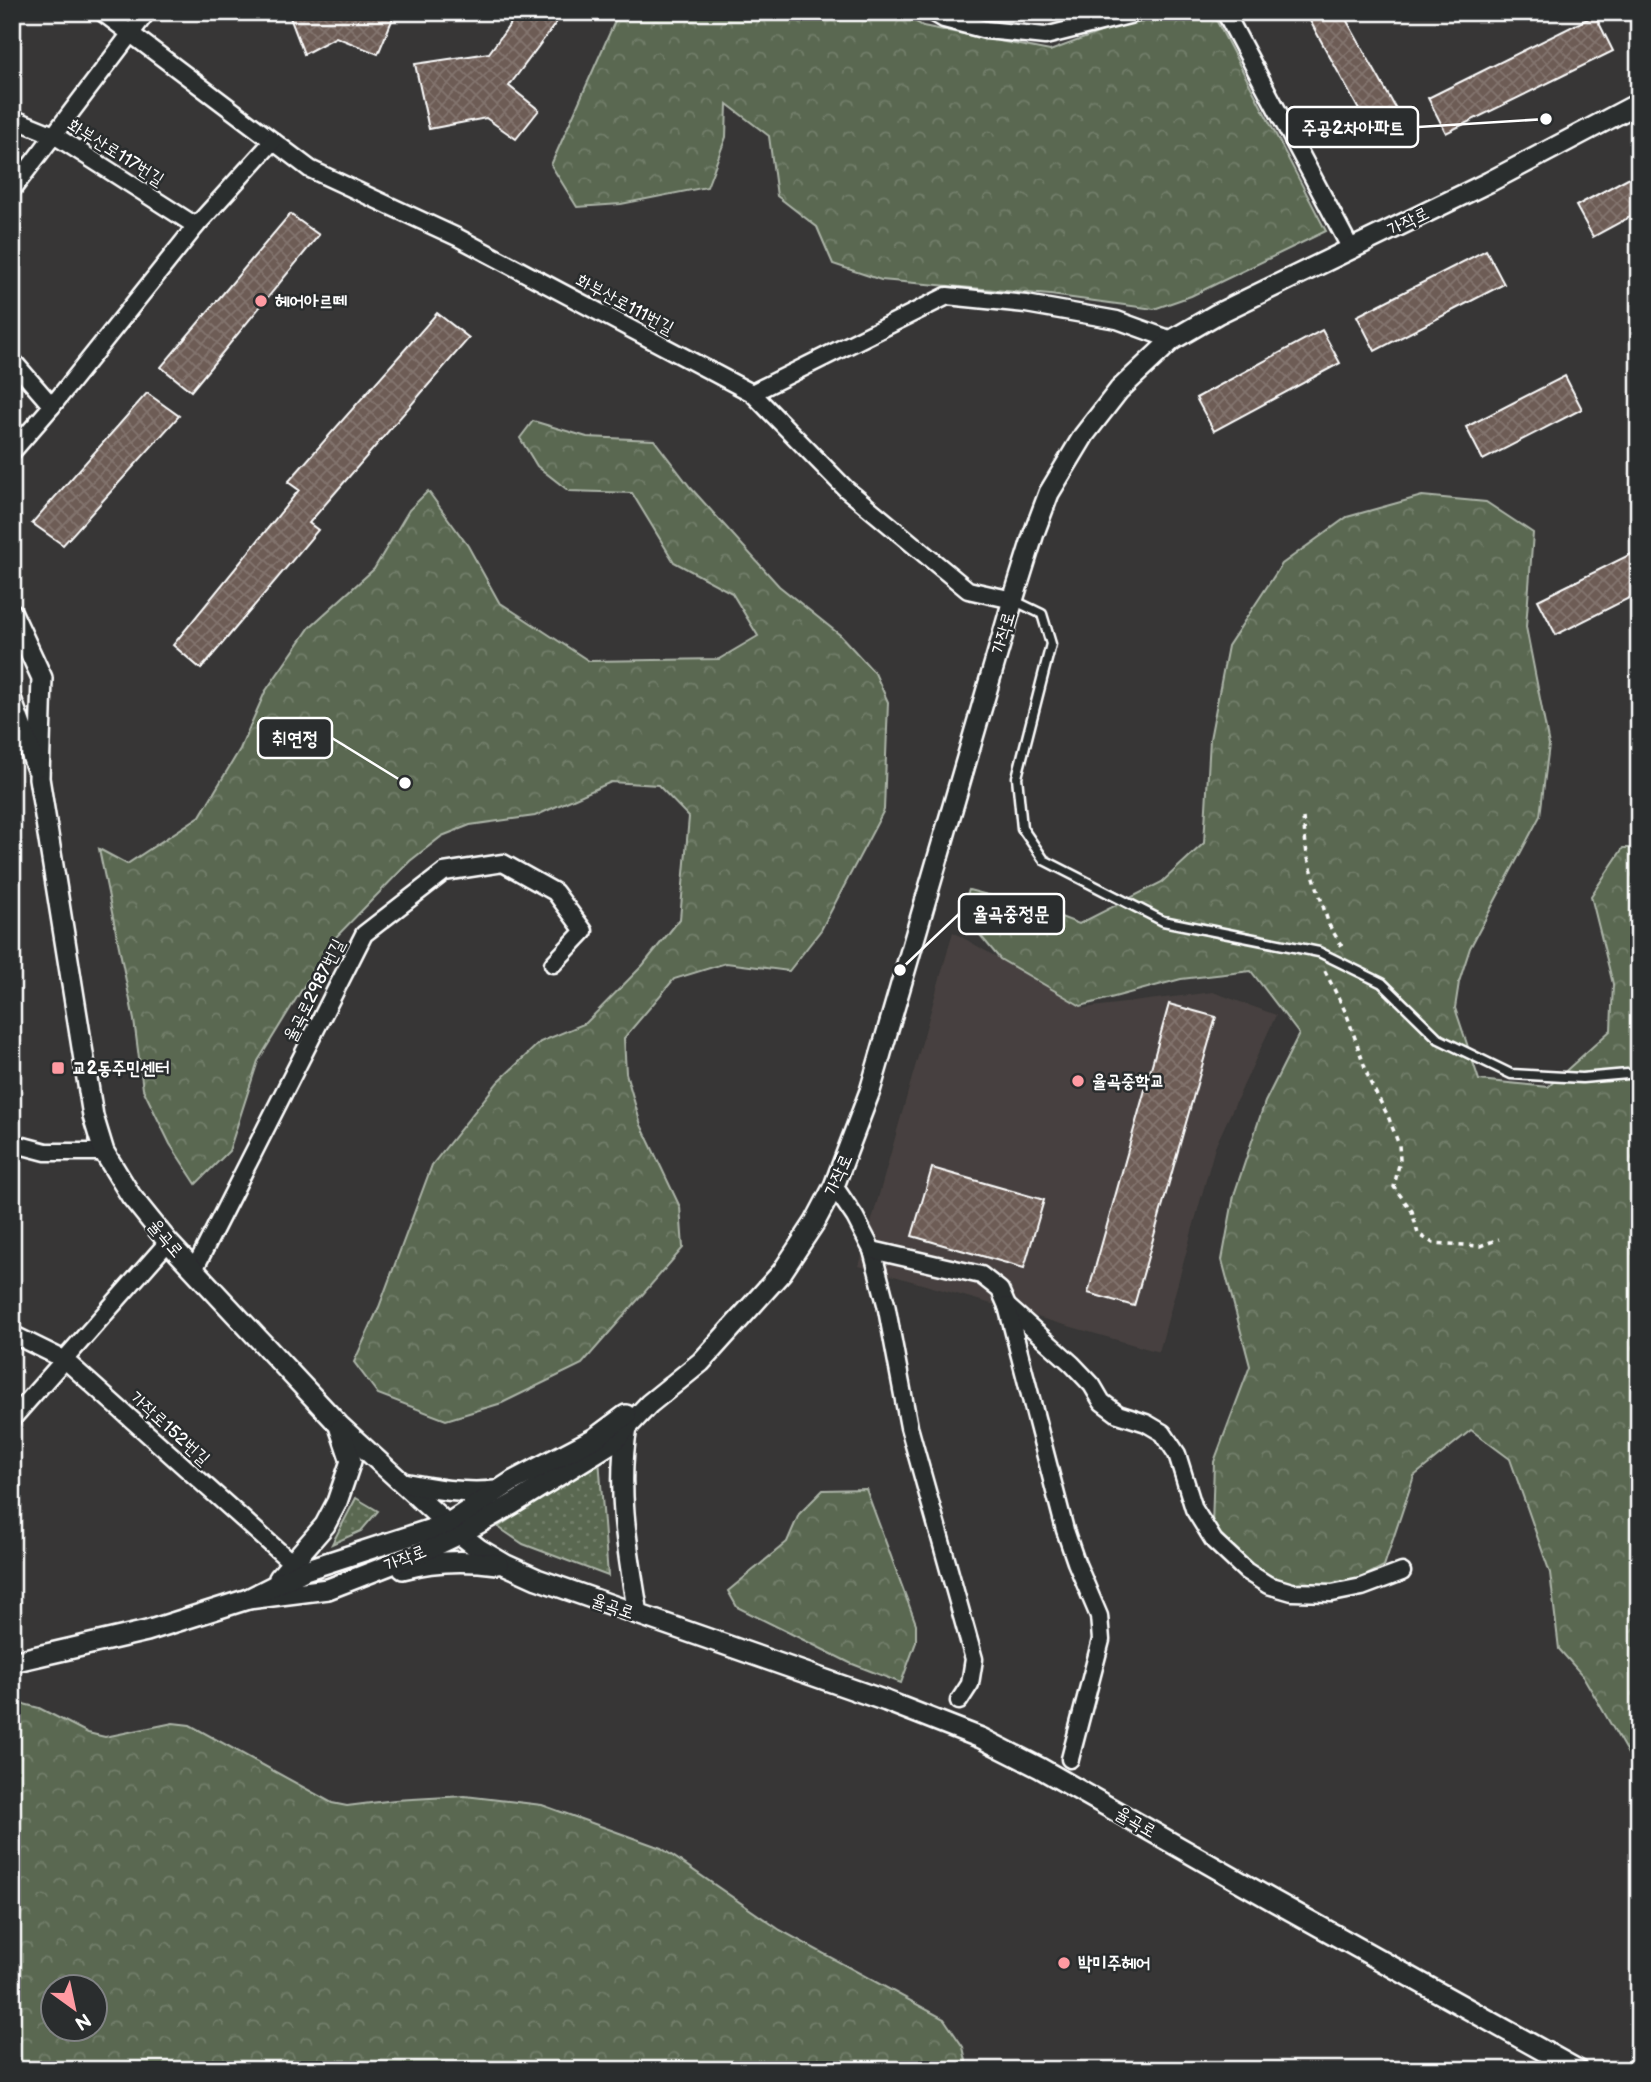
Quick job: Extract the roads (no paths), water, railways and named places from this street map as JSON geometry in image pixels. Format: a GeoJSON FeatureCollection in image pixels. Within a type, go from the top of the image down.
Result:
{"type":"FeatureCollection","features":[{"type":"Feature","properties":{"kind":"street","name":"화부산로111번길"},"geometry":{"type":"LineString","coordinates":[[102,12],[310,169],[457,237],[752,393],[846,489],[968,590],[1013,600]]}},
{"type":"Feature","properties":{"kind":"street"},"geometry":{"type":"LineString","coordinates":[[12,190],[147,12]]}},
{"type":"Feature","properties":{"kind":"street"},"geometry":{"type":"LineString","coordinates":[[932,12],[944,19],[986,30],[1045,36],[1141,12]]}},
{"type":"Feature","properties":{"kind":"street"},"geometry":{"type":"LineString","coordinates":[[1225,12],[1351,249]]}},
{"type":"Feature","properties":{"kind":"street","name":"가작로"},"geometry":{"type":"LineString","coordinates":[[12,1662],[147,1631],[248,1599],[305,1570],[454,1529],[513,1504],[613,1441],[649,1404],[701,1362],[782,1272],[815,1222],[834,1186],[870,1091],[1013,600],[1049,493],[1084,435],[1119,390],[1172,340],[1217,314],[1489,182],[1639,103]]}},
{"type":"Feature","properties":{"kind":"street","name":"화부산로117번길"},"geometry":{"type":"LineString","coordinates":[[12,118],[54,135],[196,226]]}},
{"type":"Feature","properties":{"kind":"street"},"geometry":{"type":"LineString","coordinates":[[12,452],[196,226],[273,141]]}},
{"type":"Feature","properties":{"kind":"street"},"geometry":{"type":"LineString","coordinates":[[752,393],[947,296],[1026,304],[1116,320],[1172,340]]}},
{"type":"Feature","properties":{"kind":"street"},"geometry":{"type":"LineString","coordinates":[[12,360],[52,406]]}},
{"type":"Feature","properties":{"kind":"street","name":"율곡로"},"geometry":{"type":"LineString","coordinates":[[12,613],[42,678],[39,778]]}},
{"type":"Feature","properties":{"kind":"street","name":"율곡로"},"geometry":{"type":"LineString","coordinates":[[12,703],[39,778],[93,1116],[104,1152],[131,1196],[168,1242],[339,1425],[454,1529],[506,1565],[537,1579],[886,1701],[981,1738],[1040,1768],[1578,2070]]}},
{"type":"Feature","properties":{"kind":"street","name":"율곡로2987번길"},"geometry":{"type":"LineString","coordinates":[[194,1270],[364,934],[444,872],[503,863],[555,892],[584,931],[552,964]]}},
{"type":"Feature","properties":{"kind":"street"},"geometry":{"type":"LineString","coordinates":[[12,1143],[46,1152],[104,1152]]}},
{"type":"Feature","properties":{"kind":"street"},"geometry":{"type":"LineString","coordinates":[[834,1186],[855,1217],[872,1250],[886,1304],[909,1427],[974,1659],[970,1684],[959,1701]]}},
{"type":"Feature","properties":{"kind":"street"},"geometry":{"type":"LineString","coordinates":[[12,1419],[168,1242]]}},
{"type":"Feature","properties":{"kind":"street"},"geometry":{"type":"LineString","coordinates":[[872,1250],[981,1276],[1000,1290],[1007,1306],[1065,1530],[1099,1616],[1101,1640],[1070,1759]]}},
{"type":"Feature","properties":{"kind":"street"},"geometry":{"type":"LineString","coordinates":[[1007,1306],[1072,1364],[1092,1385],[1102,1402],[1118,1414],[1146,1423],[1163,1433],[1177,1454],[1194,1508],[1214,1541],[1246,1571],[1268,1585],[1292,1592],[1332,1593],[1362,1587],[1402,1572]]}},
{"type":"Feature","properties":{"kind":"street","name":"가작로152번길"},"geometry":{"type":"LineString","coordinates":[[12,1334],[65,1360],[292,1563]]}},
{"type":"Feature","properties":{"kind":"street","name":"가작로"},"geometry":{"type":"LineString","coordinates":[[248,1599],[328,1588],[418,1554],[454,1529],[499,1490],[595,1438],[622,1417],[649,1404]]}},
{"type":"Feature","properties":{"kind":"street"},"geometry":{"type":"LineString","coordinates":[[270,1588],[325,1525],[346,1480],[351,1461],[339,1425]]}},
{"type":"Feature","properties":{"kind":"street"},"geometry":{"type":"LineString","coordinates":[[627,1427],[623,1450],[624,1517],[638,1614]]}},
{"type":"Feature","properties":{"kind":"street"},"geometry":{"type":"LineString","coordinates":[[403,1483],[471,1493],[499,1490]]}},
{"type":"Feature","properties":{"kind":"street"},"geometry":{"type":"LineString","coordinates":[[328,1588],[418,1564],[471,1561],[506,1565]]}},
{"type":"Feature","properties":{"kind":"lane"},"geometry":{"type":"LineString","coordinates":[[1013,600],[1042,614],[1051,643],[1017,777],[1022,828],[1044,860],[1163,921],[1320,952],[1382,983],[1439,1039],[1511,1074],[1582,1078],[1639,1073]]}},
{"type":"Feature","properties":{"kind":"place","name":"주공2차아파트"},"geometry":{"type":"Point","coordinates":[1546,119]}},
{"type":"Feature","properties":{"kind":"place","name":"헤어아르떼"},"geometry":{"type":"Point","coordinates":[261,301]}},
{"type":"Feature","properties":{"kind":"place","name":"취연정"},"geometry":{"type":"Point","coordinates":[405,783]}},
{"type":"Feature","properties":{"kind":"place","name":"율곡중정문"},"geometry":{"type":"Point","coordinates":[900,970]}},
{"type":"Feature","properties":{"kind":"place","name":"교2동주민센터"},"geometry":{"type":"Point","coordinates":[58,1068]}},
{"type":"Feature","properties":{"kind":"place","name":"율곡중학교"},"geometry":{"type":"Point","coordinates":[1078,1081]}},
{"type":"Feature","properties":{"kind":"place","name":"박미주헤어"},"geometry":{"type":"Point","coordinates":[1064,1963]}}]}
